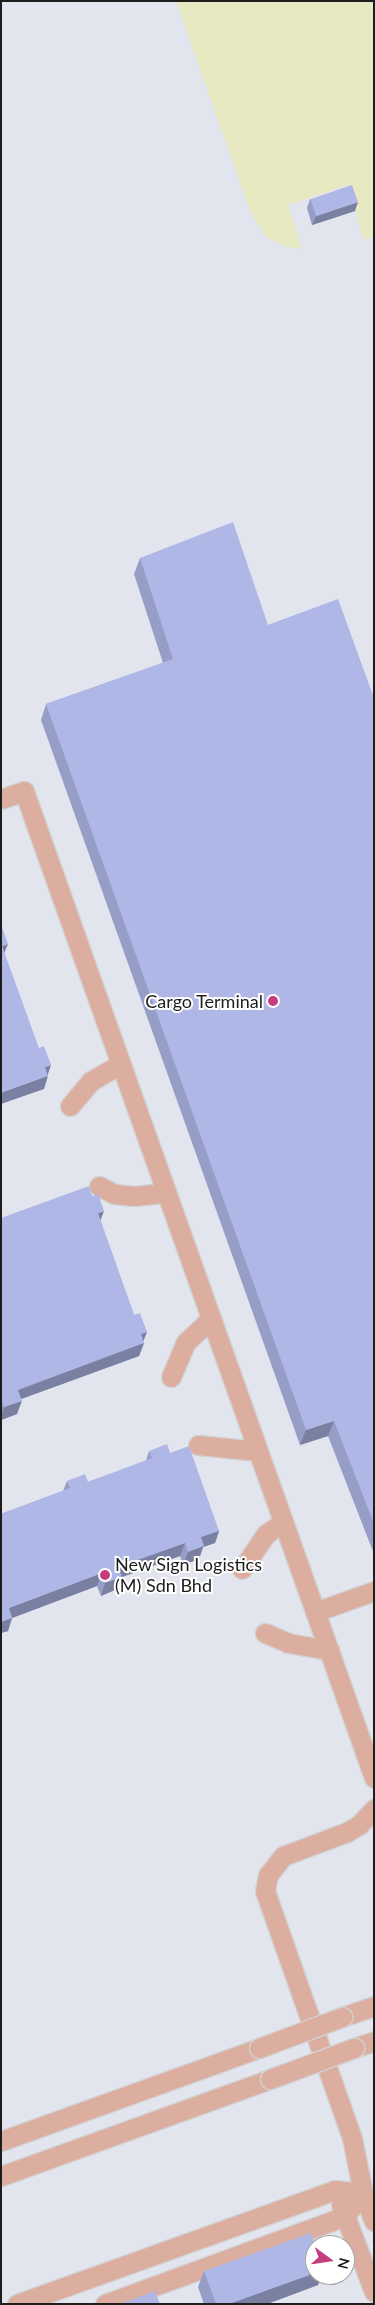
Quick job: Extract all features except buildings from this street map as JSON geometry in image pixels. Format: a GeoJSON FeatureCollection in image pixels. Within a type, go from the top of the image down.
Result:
{"type":"FeatureCollection","features":[{"type":"Feature","properties":{"kind":"street"},"geometry":{"type":"LineString","coordinates":[[1,799],[24,791],[119,1065],[374,1778]]}},
{"type":"Feature","properties":{"kind":"street"},"geometry":{"type":"LineString","coordinates":[[70,1106],[91,1081],[119,1065]]}},
{"type":"Feature","properties":{"kind":"street"},"geometry":{"type":"LineString","coordinates":[[99,1186],[116,1194],[134,1196],[165,1193]]}},
{"type":"Feature","properties":{"kind":"street"},"geometry":{"type":"LineString","coordinates":[[170,1377],[186,1342],[210,1320]]}},
{"type":"Feature","properties":{"kind":"street"},"geometry":{"type":"LineString","coordinates":[[198,1445],[258,1451]]}},
{"type":"Feature","properties":{"kind":"street"},"geometry":{"type":"LineString","coordinates":[[242,1569],[266,1534],[283,1522]]}},
{"type":"Feature","properties":{"kind":"street"},"geometry":{"type":"LineString","coordinates":[[315,1612],[374,1591]]}},
{"type":"Feature","properties":{"kind":"street"},"geometry":{"type":"LineString","coordinates":[[265,1633],[288,1643],[328,1650]]}},
{"type":"Feature","properties":{"kind":"street"},"geometry":{"type":"LineString","coordinates":[[374,1809],[359,1825],[347,1832],[283,1856],[268,1874],[265,1891],[352,2138],[363,2193],[374,2221]]}},
{"type":"Feature","properties":{"kind":"street"},"geometry":{"type":"LineString","coordinates":[[1,2142],[374,2006]]}},
{"type":"Feature","properties":{"kind":"street"},"geometry":{"type":"LineString","coordinates":[[1,2176],[374,2041]]}},
{"type":"Feature","properties":{"kind":"street"},"geometry":{"type":"LineString","coordinates":[[17,2304],[335,2190],[363,2193]]}},
{"type":"Feature","properties":{"kind":"street"},"geometry":{"type":"LineString","coordinates":[[335,2190],[374,2292]]}},
{"type":"Feature","properties":{"kind":"street"},"geometry":{"type":"LineString","coordinates":[[105,2304],[345,2216],[363,2193]]}},
{"type":"Feature","properties":{"kind":"shaded area"},"geometry":{"type":"Polygon","coordinates":[[[1,1],[374,1],[374,2304],[1,2304],[1,1]]]}},
{"type":"Feature","properties":{"kind":"green space"},"geometry":{"type":"Polygon","coordinates":[[[176,1],[374,1],[374,236],[364,240],[348,185],[288,205],[302,249],[287,247],[266,237],[250,211],[176,1]]]}},
{"type":"Feature","properties":{"kind":"place","name":"Cargo Terminal"},"geometry":{"type":"Point","coordinates":[273,1001]}},
{"type":"Feature","properties":{"kind":"place","name":"New Sign Logistics (M) Sdn Bhd"},"geometry":{"type":"Point","coordinates":[105,1575]}}]}
